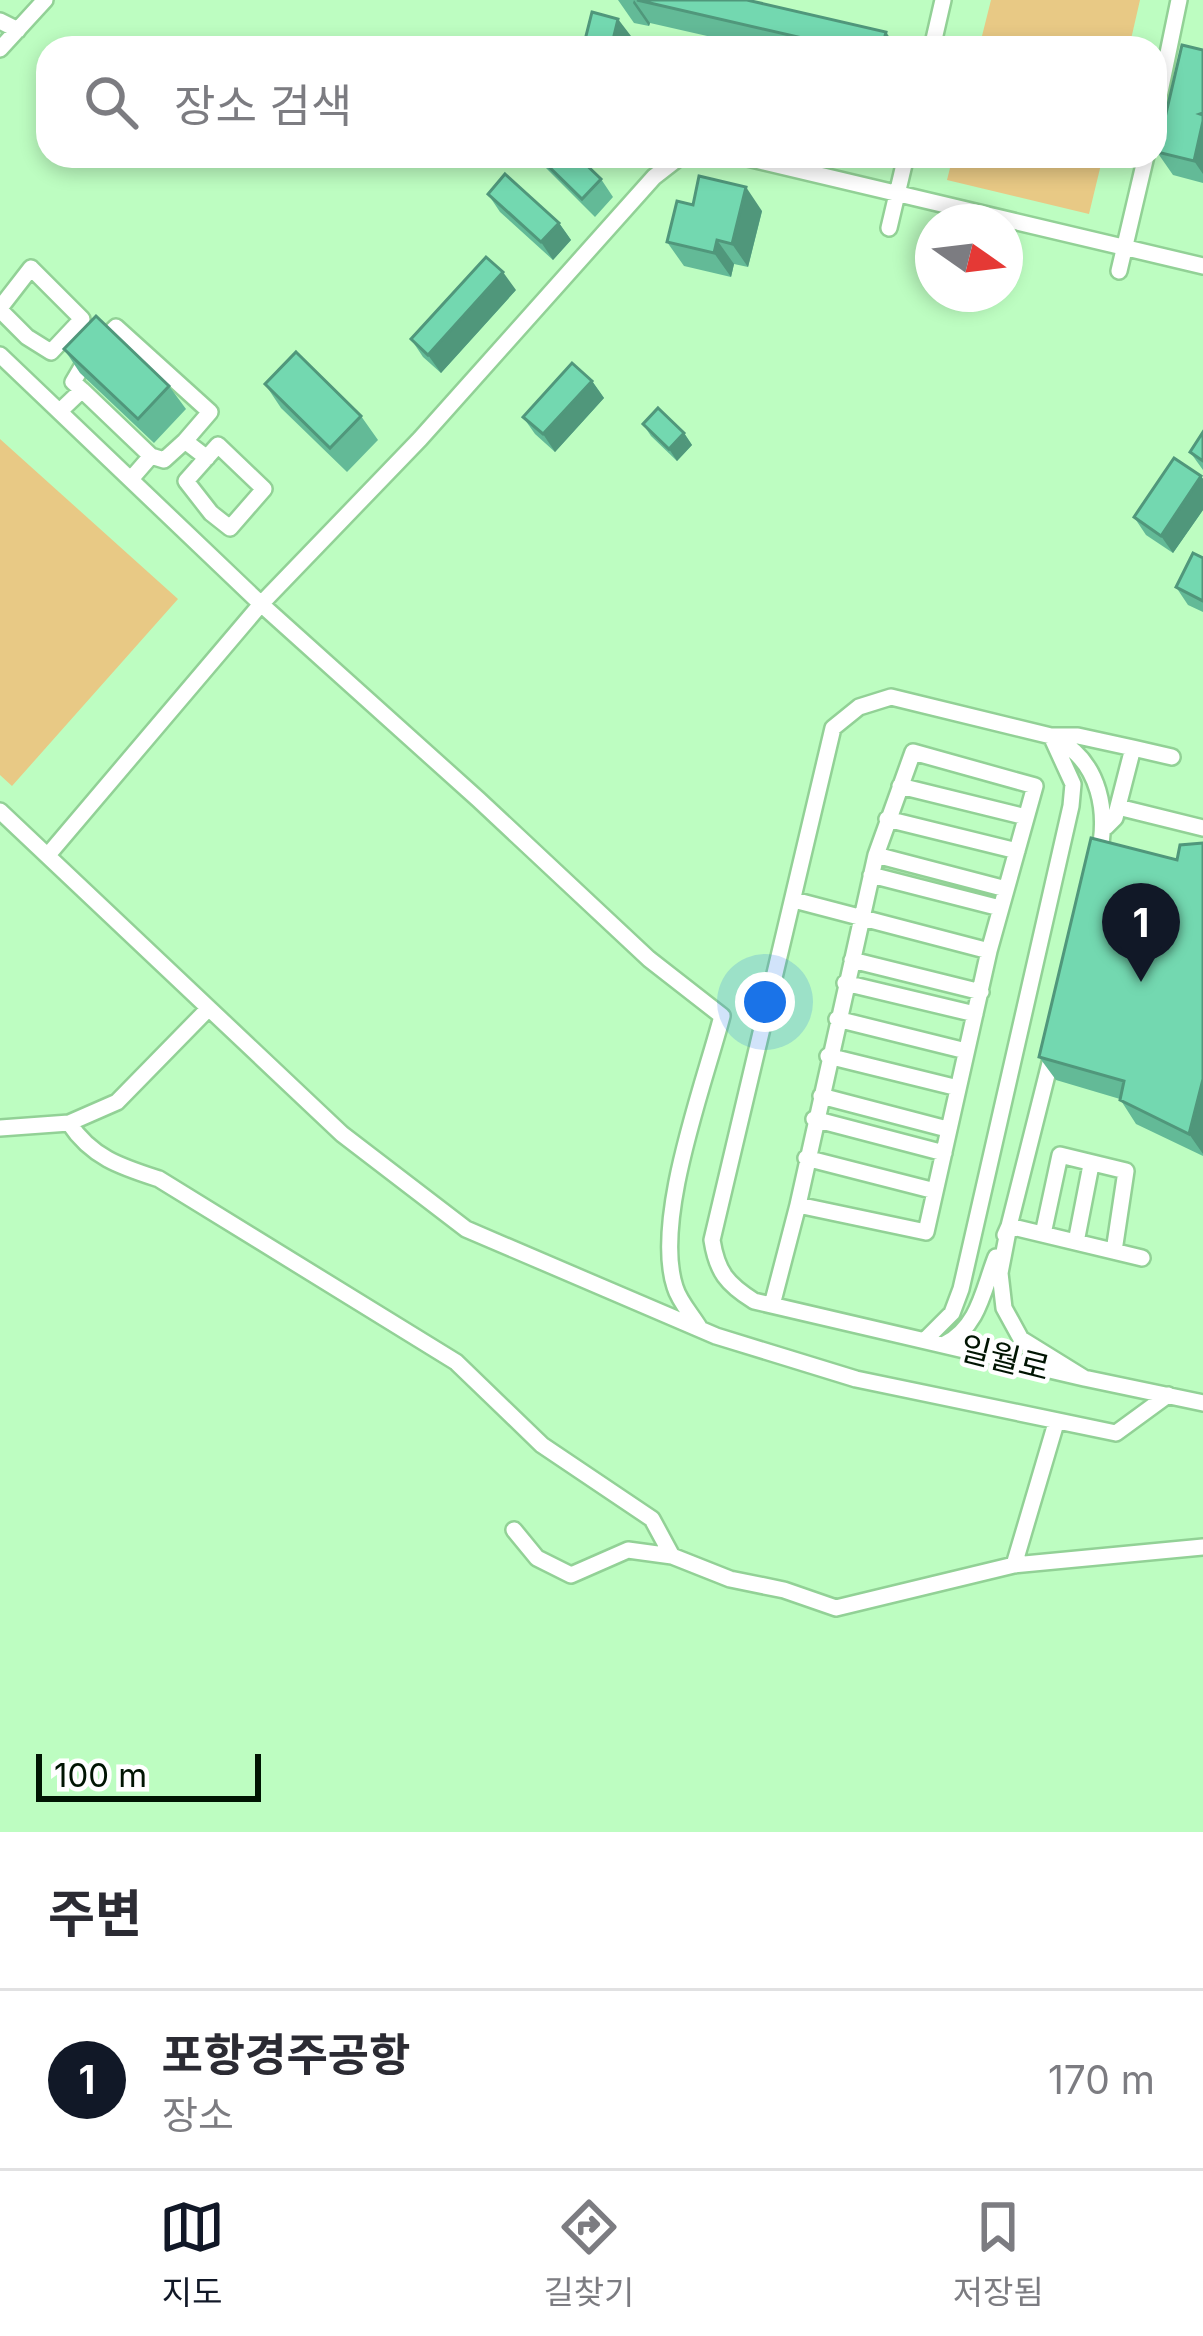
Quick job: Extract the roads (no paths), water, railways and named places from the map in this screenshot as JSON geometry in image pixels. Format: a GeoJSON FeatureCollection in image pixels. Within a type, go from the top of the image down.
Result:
{"type":"FeatureCollection","features":[{"type":"Feature","properties":{"kind":"street"},"geometry":{"type":"LineString","coordinates":[[0,50],[45,0]]}},
{"type":"Feature","properties":{"kind":"street"},"geometry":{"type":"LineString","coordinates":[[935,36],[943,0]]}},
{"type":"Feature","properties":{"kind":"street"},"geometry":{"type":"LineString","coordinates":[[1167,58],[1179,0]]}},
{"type":"Feature","properties":{"kind":"street"},"geometry":{"type":"LineString","coordinates":[[0,21],[18,30]]}},
{"type":"Feature","properties":{"kind":"street"},"geometry":{"type":"LineString","coordinates":[[48,855],[261,604],[420,439],[666,168]]}},
{"type":"Feature","properties":{"kind":"street"},"geometry":{"type":"LineString","coordinates":[[789,168],[1203,266]]}},
{"type":"Feature","properties":{"kind":"street"},"geometry":{"type":"LineString","coordinates":[[889,228],[903,168]]}},
{"type":"Feature","properties":{"kind":"street"},"geometry":{"type":"LineString","coordinates":[[1119,271],[1143,168]]}},
{"type":"Feature","properties":{"kind":"street"},"geometry":{"type":"LineString","coordinates":[[31,268],[82,319],[68,333],[51,352],[27,337],[0,309],[31,268]]}},
{"type":"Feature","properties":{"kind":"street"},"geometry":{"type":"LineString","coordinates":[[116,328],[210,412],[164,460],[151,456],[82,390],[73,382],[90,353],[116,328]]}},
{"type":"Feature","properties":{"kind":"street"},"geometry":{"type":"LineString","coordinates":[[68,333],[90,353]]}},
{"type":"Feature","properties":{"kind":"street"},"geometry":{"type":"LineString","coordinates":[[27,337],[1,356],[261,604],[649,959],[722,1016],[672,1207],[675,1289],[700,1329]]}},
{"type":"Feature","properties":{"kind":"street"},"geometry":{"type":"LineString","coordinates":[[60,411],[82,390]]}},
{"type":"Feature","properties":{"kind":"street"},"geometry":{"type":"LineString","coordinates":[[98,446],[119,426]]}},
{"type":"Feature","properties":{"kind":"street"},"geometry":{"type":"LineString","coordinates":[[185,441],[207,458]]}},
{"type":"Feature","properties":{"kind":"street"},"geometry":{"type":"LineString","coordinates":[[218,445],[264,489],[230,528],[211,513],[186,481],[218,445]]}},
{"type":"Feature","properties":{"kind":"street"},"geometry":{"type":"LineString","coordinates":[[131,479],[151,456]]}},
{"type":"Feature","properties":{"kind":"street"},"geometry":{"type":"LineString","coordinates":[[189,535],[211,513]]}},
{"type":"Feature","properties":{"kind":"street","name":"일월로"},"geometry":{"type":"LineString","coordinates":[[1172,757],[1078,736],[1051,736],[891,697],[859,707],[833,728],[712,1240],[716,1264],[728,1284],[754,1301],[1203,1403]]}},
{"type":"Feature","properties":{"kind":"street"},"geometry":{"type":"LineString","coordinates":[[1051,736],[1067,744],[1096,780],[1106,827]]}},
{"type":"Feature","properties":{"kind":"street"},"geometry":{"type":"LineString","coordinates":[[926,1339],[952,1313],[961,1289],[1071,806],[1072,784],[1051,736]]}},
{"type":"Feature","properties":{"kind":"street"},"geometry":{"type":"LineString","coordinates":[[1094,878],[1133,748]]}},
{"type":"Feature","properties":{"kind":"street"},"geometry":{"type":"LineString","coordinates":[[772,1305],[876,855],[914,752],[1035,786],[989,951],[926,1232],[798,1204]]}},
{"type":"Feature","properties":{"kind":"street"},"geometry":{"type":"LineString","coordinates":[[900,786],[1027,817]]}},
{"type":"Feature","properties":{"kind":"street"},"geometry":{"type":"LineString","coordinates":[[1118,807],[1203,828]]}},
{"type":"Feature","properties":{"kind":"street"},"geometry":{"type":"LineString","coordinates":[[0,811],[342,1134],[466,1229],[700,1329],[856,1379],[1117,1433],[1168,1395]]}},
{"type":"Feature","properties":{"kind":"street"},"geometry":{"type":"LineString","coordinates":[[886,819],[1017,851]]}},
{"type":"Feature","properties":{"kind":"street"},"geometry":{"type":"LineString","coordinates":[[876,855],[1006,889]]}},
{"type":"Feature","properties":{"kind":"street"},"geometry":{"type":"LineString","coordinates":[[872,875],[1000,908]]}},
{"type":"Feature","properties":{"kind":"street"},"geometry":{"type":"LineString","coordinates":[[794,900],[989,951]]}},
{"type":"Feature","properties":{"kind":"street"},"geometry":{"type":"LineString","coordinates":[[852,960],[981,992]]}},
{"type":"Feature","properties":{"kind":"street"},"geometry":{"type":"LineString","coordinates":[[845,983],[975,1014]]}},
{"type":"Feature","properties":{"kind":"street"},"geometry":{"type":"LineString","coordinates":[[0,1128],[70,1124],[117,1102],[208,1009]]}},
{"type":"Feature","properties":{"kind":"street"},"geometry":{"type":"LineString","coordinates":[[837,1019],[966,1051]]}},
{"type":"Feature","properties":{"kind":"street"},"geometry":{"type":"LineString","coordinates":[[1054,1044],[1000,1273],[1004,1308],[1022,1339],[1084,1378]]}},
{"type":"Feature","properties":{"kind":"street"},"geometry":{"type":"LineString","coordinates":[[828,1056],[958,1088]]}},
{"type":"Feature","properties":{"kind":"street"},"geometry":{"type":"LineString","coordinates":[[821,1096],[947,1130]]}},
{"type":"Feature","properties":{"kind":"street"},"geometry":{"type":"LineString","coordinates":[[814,1119],[944,1153]]}},
{"type":"Feature","properties":{"kind":"street"},"geometry":{"type":"LineString","coordinates":[[70,1124],[106,1162],[159,1179],[456,1362],[542,1445],[652,1519],[673,1556]]}},
{"type":"Feature","properties":{"kind":"street"},"geometry":{"type":"LineString","coordinates":[[1043,1234],[1060,1155],[1126,1171],[1114,1251]]}},
{"type":"Feature","properties":{"kind":"street"},"geometry":{"type":"LineString","coordinates":[[806,1158],[935,1191]]}},
{"type":"Feature","properties":{"kind":"street"},"geometry":{"type":"LineString","coordinates":[[1076,1242],[1091,1165]]}},
{"type":"Feature","properties":{"kind":"street"},"geometry":{"type":"LineString","coordinates":[[1009,1226],[1142,1258]]}},
{"type":"Feature","properties":{"kind":"street"},"geometry":{"type":"LineString","coordinates":[[945,1344],[960,1336],[977,1312],[1009,1226]]}},
{"type":"Feature","properties":{"kind":"street"},"geometry":{"type":"LineString","coordinates":[[1014,1565],[1056,1423]]}},
{"type":"Feature","properties":{"kind":"street"},"geometry":{"type":"LineString","coordinates":[[514,1530],[537,1558],[571,1575],[628,1550],[673,1556],[730,1580],[784,1590],[836,1608],[1014,1565],[1203,1547]]}},
{"type":"Feature","properties":{"kind":"place","name":"포항경주공항"},"geometry":{"type":"Point","coordinates":[1141,982]}}]}
